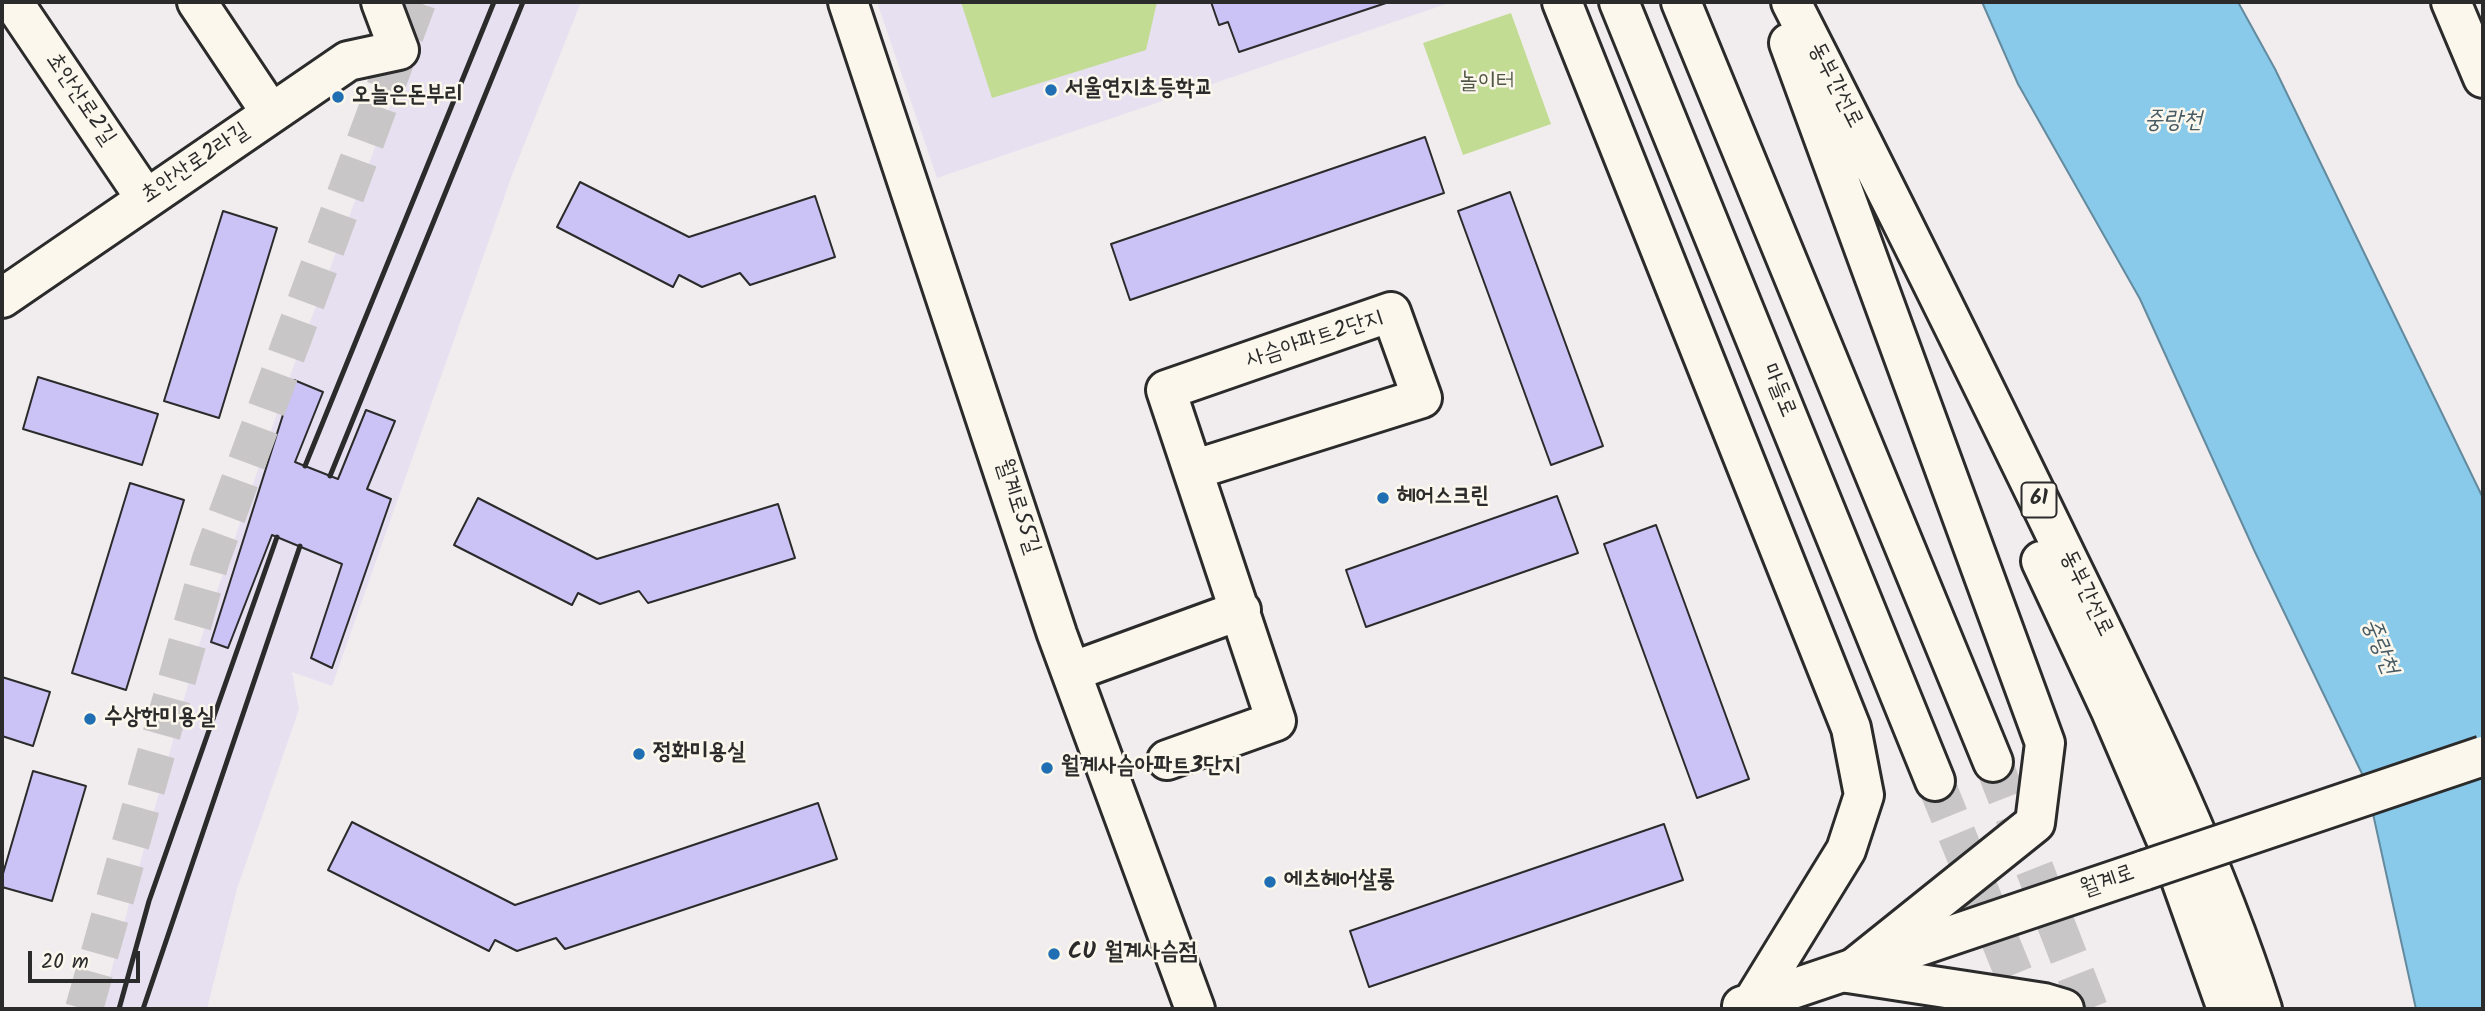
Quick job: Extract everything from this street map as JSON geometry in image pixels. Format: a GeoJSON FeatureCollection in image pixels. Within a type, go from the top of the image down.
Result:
{"type":"FeatureCollection","features":[{"type":"Feature","properties":{"kind":"main road","name":"초안산로2길"},"geometry":{"type":"LineString","coordinates":[[13,2],[146,199]]}},
{"type":"Feature","properties":{"kind":"main road"},"geometry":{"type":"LineString","coordinates":[[197,2],[271,113]]}},
{"type":"Feature","properties":{"kind":"main road","name":"초안산로2라길"},"geometry":{"type":"LineString","coordinates":[[7,283],[146,199],[348,61],[399,50],[381,2]]}},
{"type":"Feature","properties":{"kind":"main road","name":"월계로55길"},"geometry":{"type":"LineString","coordinates":[[848,2],[1071,672],[1195,1009]]}},
{"type":"Feature","properties":{"kind":"main road"},"geometry":{"type":"LineString","coordinates":[[1562,2],[1851,728],[1864,795],[1846,850],[1757,1007]]}},
{"type":"Feature","properties":{"kind":"main road","name":"마들로"},"geometry":{"type":"LineString","coordinates":[[1619,2],[1935,781]]}},
{"type":"Feature","properties":{"kind":"main road"},"geometry":{"type":"LineString","coordinates":[[1681,2],[1993,762]]}},
{"type":"Feature","properties":{"kind":"main road"},"geometry":{"type":"LineString","coordinates":[[1774,2],[2045,743],[2035,823],[1849,973]]}},
{"type":"Feature","properties":{"kind":"main road","name":"동부간선로"},"geometry":{"type":"LineString","coordinates":[[1791,2],[1932,280],[2161,754],[2232,919],[2262,1009]]}},
{"type":"Feature","properties":{"kind":"main road"},"geometry":{"type":"LineString","coordinates":[[2451,2],[2483,78]]}},
{"type":"Feature","properties":{"kind":"main road"},"geometry":{"type":"LineString","coordinates":[[1932,280],[1954,373],[2139,775],[2198,921],[2227,1009]]}},
{"type":"Feature","properties":{"kind":"main road","name":"사슴아파트2단지"},"geometry":{"type":"LineString","coordinates":[[1167,760],[1276,721],[1166,390],[1391,313],[1422,398],[1193,470]]}},
{"type":"Feature","properties":{"kind":"main road"},"geometry":{"type":"LineString","coordinates":[[1071,672],[1241,610]]}},
{"type":"Feature","properties":{"kind":"main road","name":"월계로"},"geometry":{"type":"LineString","coordinates":[[1757,1007],[2145,870],[2483,756]]}},
{"type":"Feature","properties":{"kind":"main road"},"geometry":{"type":"LineString","coordinates":[[1849,973],[2044,1003],[2064,1009]]}},
{"type":"Feature","properties":{"kind":"shaded area"},"geometry":{"type":"Polygon","coordinates":[[[429,2],[581,2],[512,175],[332,686],[292,672],[299,709],[237,889],[207,1009],[101,1009],[196,654],[284,392],[429,2]]]}},
{"type":"Feature","properties":{"kind":"shaded area","name":"서울연지초등학교"},"geometry":{"type":"Polygon","coordinates":[[[877,2],[1452,2],[937,178],[877,2]]]}},
{"type":"Feature","properties":{"kind":"green space"},"geometry":{"type":"Polygon","coordinates":[[[961,2],[1157,2],[1146,50],[992,98],[961,2]]]}},
{"type":"Feature","properties":{"kind":"green space","name":"놀이터"},"geometry":{"type":"Polygon","coordinates":[[[1511,13],[1551,124],[1463,155],[1423,43],[1511,13]]]}},
{"type":"Feature","properties":{"kind":"water","name":"중랑천"},"geometry":{"type":"Polygon","coordinates":[[[1982,2],[2238,2],[2275,69],[2483,498],[2483,1009],[2416,1009],[2366,782],[2255,552],[2140,299],[2018,84],[1982,2]]]}},
{"type":"Feature","properties":{"kind":"building"},"geometry":{"type":"Polygon","coordinates":[[[1211,2],[1389,2],[1239,52],[1228,22],[1219,25],[1211,2]]]}},
{"type":"Feature","properties":{"kind":"building"},"geometry":{"type":"Polygon","coordinates":[[[1425,137],[1444,193],[1130,300],[1111,244],[1425,137]]]}},
{"type":"Feature","properties":{"kind":"building"},"geometry":{"type":"Polygon","coordinates":[[[580,182],[689,237],[815,196],[835,257],[750,285],[740,273],[702,287],[679,275],[673,287],[557,227],[580,182]]]}},
{"type":"Feature","properties":{"kind":"building"},"geometry":{"type":"Polygon","coordinates":[[[1510,192],[1603,446],[1551,465],[1458,211],[1510,192]]]}},
{"type":"Feature","properties":{"kind":"building"},"geometry":{"type":"Polygon","coordinates":[[[223,211],[277,228],[219,418],[164,401],[223,211]]]}},
{"type":"Feature","properties":{"kind":"building"},"geometry":{"type":"Polygon","coordinates":[[[38,377],[158,414],[142,465],[23,429],[38,377]]]}},
{"type":"Feature","properties":{"kind":"building"},"geometry":{"type":"Polygon","coordinates":[[[294,380],[323,392],[295,462],[338,479],[366,410],[395,421],[367,489],[391,499],[332,668],[311,658],[342,564],[272,535],[228,648],[211,642],[294,380]]]}},
{"type":"Feature","properties":{"kind":"building"},"geometry":{"type":"Polygon","coordinates":[[[130,483],[184,500],[126,690],[72,673],[130,483]]]}},
{"type":"Feature","properties":{"kind":"building"},"geometry":{"type":"Polygon","coordinates":[[[1557,496],[1578,553],[1366,627],[1346,570],[1557,496]]]}},
{"type":"Feature","properties":{"kind":"building"},"geometry":{"type":"Polygon","coordinates":[[[478,498],[597,559],[778,504],[795,558],[648,603],[639,591],[600,604],[578,593],[572,605],[454,545],[478,498]]]}},
{"type":"Feature","properties":{"kind":"building"},"geometry":{"type":"Polygon","coordinates":[[[1656,525],[1749,779],[1697,798],[1604,544],[1656,525]]]}},
{"type":"Feature","properties":{"kind":"building"},"geometry":{"type":"Polygon","coordinates":[[[2,677],[50,692],[33,746],[2,736],[2,677]]]}},
{"type":"Feature","properties":{"kind":"building"},"geometry":{"type":"Polygon","coordinates":[[[33,771],[86,786],[52,901],[2,887],[2,877],[33,771]]]}},
{"type":"Feature","properties":{"kind":"building"},"geometry":{"type":"Polygon","coordinates":[[[818,803],[837,859],[565,949],[556,938],[517,951],[495,940],[489,951],[328,870],[352,822],[515,905],[818,803]]]}},
{"type":"Feature","properties":{"kind":"building"},"geometry":{"type":"Polygon","coordinates":[[[1664,824],[1683,880],[1369,987],[1350,931],[1664,824]]]}},
{"type":"Feature","properties":{"kind":"tunnel"},"geometry":{"type":"LineString","coordinates":[[84,1009],[211,559],[417,2]]}},
{"type":"Feature","properties":{"kind":"tunnel"},"geometry":{"type":"LineString","coordinates":[[1993,762],[2089,1009]]}},
{"type":"Feature","properties":{"kind":"tunnel"},"geometry":{"type":"LineString","coordinates":[[1935,781],[2028,1009]]}},
{"type":"Feature","properties":{"kind":"railway"},"geometry":{"type":"LineString","coordinates":[[305,466],[494,2]]}},
{"type":"Feature","properties":{"kind":"railway"},"geometry":{"type":"LineString","coordinates":[[330,476],[523,2]]}},
{"type":"Feature","properties":{"kind":"railway"},"geometry":{"type":"LineString","coordinates":[[119,1009],[149,901],[277,537]]}},
{"type":"Feature","properties":{"kind":"railway"},"geometry":{"type":"LineString","coordinates":[[143,1009],[300,546]]}},
{"type":"Feature","properties":{"kind":"place","name":"서울연지초등학교"},"geometry":{"type":"Point","coordinates":[1051,90]}},
{"type":"Feature","properties":{"kind":"place","name":"오늘은돈부리"},"geometry":{"type":"Point","coordinates":[338,97]}},
{"type":"Feature","properties":{"kind":"place","name":"헤어스크린"},"geometry":{"type":"Point","coordinates":[1383,498]}},
{"type":"Feature","properties":{"kind":"place","name":"수상한미용실"},"geometry":{"type":"Point","coordinates":[90,719]}},
{"type":"Feature","properties":{"kind":"place","name":"정화미용실"},"geometry":{"type":"Point","coordinates":[639,754]}},
{"type":"Feature","properties":{"kind":"place","name":"월계사슴아파트3단지"},"geometry":{"type":"Point","coordinates":[1047,768]}},
{"type":"Feature","properties":{"kind":"place","name":"에츠헤어살롱"},"geometry":{"type":"Point","coordinates":[1270,882]}},
{"type":"Feature","properties":{"kind":"place","name":"CU 월계사슴점"},"geometry":{"type":"Point","coordinates":[1054,954]}}]}
